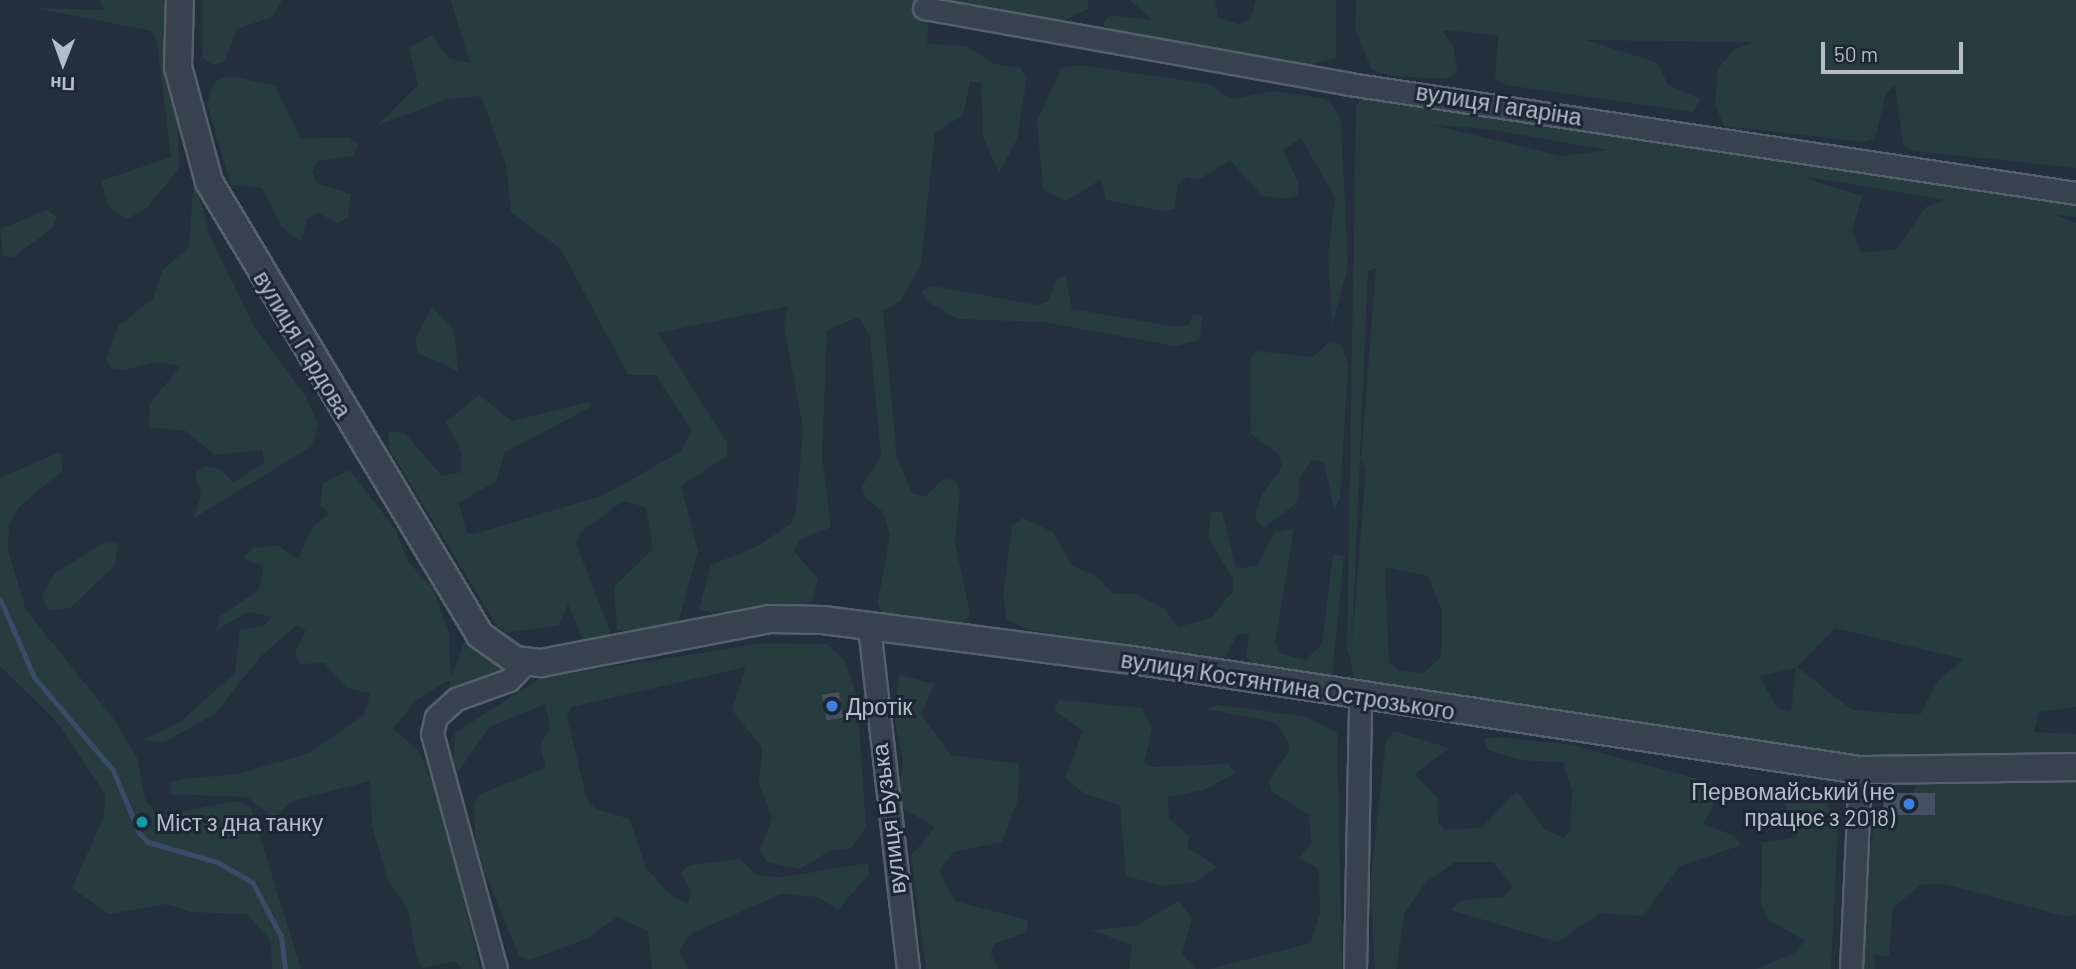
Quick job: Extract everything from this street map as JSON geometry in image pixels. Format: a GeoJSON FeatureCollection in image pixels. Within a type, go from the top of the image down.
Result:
{"type":"FeatureCollection","features":[{"type":"Feature","properties":{"kind":"street","name":"вулиця Гардова"},"geometry":{"type":"LineString","coordinates":[[180,0],[178,67],[209,182],[480,635],[516,659]]}},
{"type":"Feature","properties":{"kind":"street","name":"вулиця Гагаріна"},"geometry":{"type":"LineString","coordinates":[[924,8],[1349,84],[2076,193]]}},
{"type":"Feature","properties":{"kind":"street","name":"вулиця Костянтина Острозького"},"geometry":{"type":"LineString","coordinates":[[516,659],[770,619],[869,627],[1860,770],[2076,767]]}},
{"type":"Feature","properties":{"kind":"street","name":"вулиця Бузька"},"geometry":{"type":"LineString","coordinates":[[869,627],[908,969]]}},
{"type":"Feature","properties":{"kind":"street"},"geometry":{"type":"LineString","coordinates":[[496,969],[432,734],[436,717],[456,699],[509,680],[516,659]]}},
{"type":"Feature","properties":{"kind":"street"},"geometry":{"type":"LineString","coordinates":[[1356,969],[1360,697]]}},
{"type":"Feature","properties":{"kind":"street"},"geometry":{"type":"LineString","coordinates":[[1851,969],[1860,770]]}},
{"type":"Feature","properties":{"kind":"green space"},"geometry":{"type":"Polygon","coordinates":[[[99,0],[176,0],[179,168],[147,208],[127,219],[109,207],[101,181],[171,157],[157,42],[151,31],[36,8],[105,10],[99,0]]]}},
{"type":"Feature","properties":{"kind":"green space"},"geometry":{"type":"Polygon","coordinates":[[[202,0],[282,0],[272,17],[237,29],[224,62],[213,65],[203,58],[202,0]]]}},
{"type":"Feature","properties":{"kind":"green space"},"geometry":{"type":"Polygon","coordinates":[[[451,0],[930,0],[927,44],[966,46],[995,64],[1020,68],[1027,77],[1017,139],[999,173],[983,136],[981,82],[970,82],[963,115],[935,133],[921,264],[901,301],[883,311],[897,458],[912,493],[925,497],[943,479],[955,480],[960,491],[955,542],[970,614],[963,623],[893,618],[882,614],[878,602],[890,534],[883,512],[865,497],[862,486],[881,456],[870,337],[859,317],[827,330],[822,456],[831,527],[799,540],[794,551],[818,579],[812,602],[743,615],[699,610],[711,565],[756,547],[792,523],[796,511],[803,429],[784,325],[788,306],[658,333],[727,443],[727,456],[681,486],[698,551],[675,633],[617,630],[614,587],[653,549],[646,507],[623,501],[581,532],[576,543],[610,631],[607,642],[585,644],[568,604],[559,625],[507,633],[498,627],[389,449],[388,431],[405,433],[442,476],[461,472],[462,453],[446,422],[479,395],[512,421],[589,402],[589,408],[505,452],[496,481],[459,503],[467,533],[474,534],[604,495],[680,452],[692,431],[656,375],[628,375],[561,249],[511,212],[506,165],[481,96],[448,99],[378,125],[418,85],[409,48],[432,35],[450,59],[470,63],[451,0]]]}},
{"type":"Feature","properties":{"kind":"green space"},"geometry":{"type":"Polygon","coordinates":[[[931,0],[1088,0],[1088,9],[1065,20],[1006,19],[931,0]]]}},
{"type":"Feature","properties":{"kind":"green space"},"geometry":{"type":"Polygon","coordinates":[[[1130,0],[1215,0],[1218,17],[1240,25],[1251,18],[1256,0],[1336,0],[1336,58],[1304,66],[1111,31],[1102,24],[1110,15],[1153,20],[1130,0]]]}},
{"type":"Feature","properties":{"kind":"green space"},"geometry":{"type":"Polygon","coordinates":[[[1356,0],[2076,0],[2076,168],[1913,151],[1903,144],[1895,85],[1886,93],[1875,139],[1863,142],[1724,126],[1715,104],[1718,69],[1733,50],[1754,42],[1586,40],[1658,63],[1668,85],[1701,99],[1693,112],[1506,85],[1495,78],[1498,35],[1442,30],[1454,48],[1457,72],[1446,79],[1394,76],[1372,70],[1355,29],[1356,0]]]}},
{"type":"Feature","properties":{"kind":"green space"},"geometry":{"type":"Polygon","coordinates":[[[1078,65],[1209,84],[1231,99],[1275,91],[1326,99],[1334,107],[1341,121],[1348,266],[1332,325],[1328,255],[1335,197],[1301,138],[1283,150],[1299,184],[1297,196],[1284,199],[1262,196],[1230,160],[1200,179],[1187,177],[1178,185],[1174,209],[1162,211],[1106,200],[1101,179],[1066,201],[1043,190],[1037,121],[1061,68],[1078,65]]]}},
{"type":"Feature","properties":{"kind":"green space"},"geometry":{"type":"Polygon","coordinates":[[[229,76],[275,85],[301,139],[349,137],[358,145],[353,156],[318,161],[312,172],[316,183],[351,194],[348,217],[338,223],[318,213],[307,219],[301,241],[282,228],[262,188],[231,185],[207,103],[214,82],[229,76]]]}},
{"type":"Feature","properties":{"kind":"green space"},"geometry":{"type":"Polygon","coordinates":[[[1366,91],[1484,117],[2076,204],[2076,217],[2052,214],[2076,223],[2076,707],[2039,712],[2034,732],[2076,734],[2076,756],[1856,766],[1364,687],[1355,680],[1347,647],[1356,106],[1366,91]],[[1433,125],[1561,156],[1607,150],[1488,129],[1433,125]],[[1802,177],[1862,196],[1852,231],[1861,253],[1897,249],[1926,207],[1944,200],[1802,177]],[[1376,268],[1368,271],[1352,642],[1366,469],[1361,458],[1376,268]],[[1385,567],[1389,662],[1400,671],[1424,673],[1441,657],[1442,610],[1428,576],[1385,567]],[[1835,628],[1797,667],[1852,710],[1920,715],[1937,682],[1963,659],[1835,628]],[[1796,668],[1759,676],[1778,709],[1791,712],[1796,668]]]}},
{"type":"Feature","properties":{"kind":"green space"},"geometry":{"type":"Polygon","coordinates":[[[194,178],[211,239],[255,328],[306,397],[318,425],[312,446],[194,518],[201,495],[195,473],[205,466],[217,468],[234,482],[265,462],[262,450],[214,455],[186,431],[149,427],[150,404],[180,366],[157,362],[123,370],[111,368],[106,358],[119,325],[153,299],[162,271],[189,247],[194,178]]]}},
{"type":"Feature","properties":{"kind":"green space"},"geometry":{"type":"Polygon","coordinates":[[[47,210],[57,217],[51,229],[14,257],[3,256],[0,229],[47,210]]]}},
{"type":"Feature","properties":{"kind":"green space"},"geometry":{"type":"Polygon","coordinates":[[[1065,275],[1072,309],[1177,327],[1189,325],[1193,314],[1203,317],[1199,340],[1175,346],[1044,322],[958,319],[926,301],[922,291],[932,286],[1037,305],[1048,302],[1056,280],[1065,275]]]}},
{"type":"Feature","properties":{"kind":"green space"},"geometry":{"type":"Polygon","coordinates":[[[432,307],[454,330],[458,371],[418,353],[415,339],[432,307]]]}},
{"type":"Feature","properties":{"kind":"green space"},"geometry":{"type":"Polygon","coordinates":[[[1330,341],[1341,344],[1348,366],[1340,499],[1334,509],[1324,462],[1312,460],[1299,479],[1298,502],[1264,528],[1255,519],[1261,496],[1282,467],[1279,455],[1251,434],[1250,360],[1256,351],[1313,357],[1330,341]]]}},
{"type":"Feature","properties":{"kind":"green space"},"geometry":{"type":"Polygon","coordinates":[[[60,452],[63,470],[19,507],[9,525],[8,550],[26,610],[116,722],[137,758],[145,799],[158,816],[237,801],[251,808],[301,969],[272,969],[271,941],[247,914],[191,912],[167,904],[109,914],[72,888],[104,816],[105,794],[58,723],[0,666],[0,478],[60,452]]]}},
{"type":"Feature","properties":{"kind":"green space"},"geometry":{"type":"Polygon","coordinates":[[[350,470],[395,529],[408,562],[433,588],[449,634],[451,678],[467,634],[507,670],[448,693],[450,680],[445,682],[414,702],[393,729],[419,751],[442,807],[480,969],[462,969],[455,961],[423,968],[417,958],[408,910],[388,881],[372,826],[370,781],[292,801],[274,818],[247,797],[170,794],[171,782],[238,774],[309,753],[364,715],[370,693],[347,688],[324,663],[300,664],[295,652],[306,631],[297,625],[261,656],[215,714],[164,742],[143,740],[180,722],[235,673],[240,630],[265,625],[272,617],[249,612],[217,629],[220,616],[259,590],[263,566],[243,558],[253,548],[277,545],[298,559],[311,529],[329,514],[320,505],[323,483],[350,470]]]}},
{"type":"Feature","properties":{"kind":"green space"},"geometry":{"type":"Polygon","coordinates":[[[1211,512],[1222,512],[1236,569],[1258,565],[1274,533],[1294,528],[1275,644],[1282,654],[1305,660],[1322,644],[1333,554],[1344,556],[1332,677],[1255,665],[1246,657],[1249,634],[1238,634],[1226,655],[1215,659],[1029,630],[1007,620],[1003,596],[1012,526],[1023,518],[1053,532],[1072,566],[1096,576],[1112,593],[1136,594],[1165,609],[1178,627],[1211,618],[1233,591],[1233,579],[1208,537],[1211,512]]]}},
{"type":"Feature","properties":{"kind":"green space"},"geometry":{"type":"Polygon","coordinates":[[[106,541],[118,544],[115,565],[70,608],[48,610],[42,596],[54,574],[106,541]]]}},
{"type":"Feature","properties":{"kind":"green space"},"geometry":{"type":"Polygon","coordinates":[[[764,643],[827,644],[844,660],[857,696],[866,827],[851,848],[829,851],[800,869],[767,862],[760,851],[772,818],[759,783],[762,748],[732,710],[746,667],[571,707],[567,717],[587,800],[596,809],[630,819],[645,866],[668,893],[688,904],[691,892],[681,873],[690,865],[739,859],[759,876],[784,877],[868,863],[869,874],[838,910],[818,897],[781,894],[692,933],[679,950],[688,969],[652,969],[648,931],[617,917],[586,939],[529,960],[519,956],[476,851],[474,805],[478,795],[546,767],[540,746],[550,727],[545,704],[489,727],[453,779],[455,733],[540,678],[764,643]]]}},
{"type":"Feature","properties":{"kind":"green space"},"geometry":{"type":"Polygon","coordinates":[[[900,675],[934,684],[921,715],[951,755],[1019,764],[1018,799],[1002,842],[953,852],[939,871],[955,901],[1028,920],[1027,932],[994,944],[991,954],[998,969],[926,969],[911,856],[935,827],[904,809],[899,798],[903,760],[893,712],[900,675]]]}},
{"type":"Feature","properties":{"kind":"green space"},"geometry":{"type":"Polygon","coordinates":[[[1060,700],[1142,708],[1152,729],[1144,763],[1154,767],[1228,764],[1235,773],[1204,790],[1168,797],[1169,819],[1189,836],[1188,848],[1217,867],[1195,882],[1162,886],[1126,876],[1120,805],[1085,794],[1065,778],[1083,731],[1054,710],[1060,700]]]}},
{"type":"Feature","properties":{"kind":"green space"},"geometry":{"type":"Polygon","coordinates":[[[1218,705],[1303,716],[1337,732],[1342,969],[1209,969],[1311,943],[1320,913],[1319,869],[1299,858],[1311,844],[1309,815],[1271,791],[1269,780],[1289,752],[1288,741],[1274,722],[1207,709],[1218,705]]]}},
{"type":"Feature","properties":{"kind":"green space"},"geometry":{"type":"Polygon","coordinates":[[[1394,731],[1449,748],[1415,774],[1437,798],[1438,822],[1445,830],[1481,828],[1517,791],[1544,829],[1564,838],[1570,831],[1572,790],[1563,762],[1520,760],[1488,750],[1484,739],[1498,737],[1572,745],[1716,784],[1718,796],[1703,824],[1735,836],[1741,845],[1680,866],[1643,916],[1600,913],[1558,942],[1451,910],[1463,900],[1503,897],[1513,886],[1493,862],[1455,862],[1426,882],[1405,912],[1396,969],[1375,969],[1370,886],[1386,741],[1394,731]]]}},
{"type":"Feature","properties":{"kind":"green space"},"geometry":{"type":"Polygon","coordinates":[[[2076,776],[2076,914],[2067,917],[1945,884],[1920,885],[1893,908],[1889,956],[1875,955],[1875,969],[1856,969],[1858,913],[1875,821],[1880,828],[1890,815],[1935,815],[1935,794],[1913,793],[1918,781],[2076,776]]]}},
{"type":"Feature","properties":{"kind":"green space"},"geometry":{"type":"Polygon","coordinates":[[[1792,780],[1825,800],[1838,824],[1831,969],[1756,969],[1793,954],[1805,941],[1768,919],[1761,904],[1762,842],[1797,838],[1782,797],[1792,780]]]}},
{"type":"Feature","properties":{"kind":"green space"},"geometry":{"type":"Polygon","coordinates":[[[1178,901],[1192,918],[1182,954],[1196,969],[1129,969],[1132,945],[1091,930],[1137,926],[1178,901]]]}},
{"type":"Feature","properties":{"kind":"building","name":"Дротік"},"geometry":{"type":"Polygon","coordinates":[[[839,692],[843,718],[826,720],[822,695],[839,692]]]}},
{"type":"Feature","properties":{"kind":"building","name":"Первомайський (не працює з 2018)"},"geometry":{"type":"Polygon","coordinates":[[[1883,793],[1935,793],[1935,815],[1883,815],[1883,793]]]}},
{"type":"Feature","properties":{"kind":"waterway"},"geometry":{"type":"LineString","coordinates":[[0,599],[34,677],[113,770],[139,833],[148,842],[217,862],[252,882],[281,936],[285,969]]}},
{"type":"Feature","properties":{"kind":"place","name":"Дротік"},"geometry":{"type":"Point","coordinates":[832,706]}},
{"type":"Feature","properties":{"kind":"place","name":"Первомайський (не працює з 2018)"},"geometry":{"type":"Point","coordinates":[1909,804]}},
{"type":"Feature","properties":{"kind":"place","name":"Міст з дна танку"},"geometry":{"type":"Point","coordinates":[142,822]}}]}
